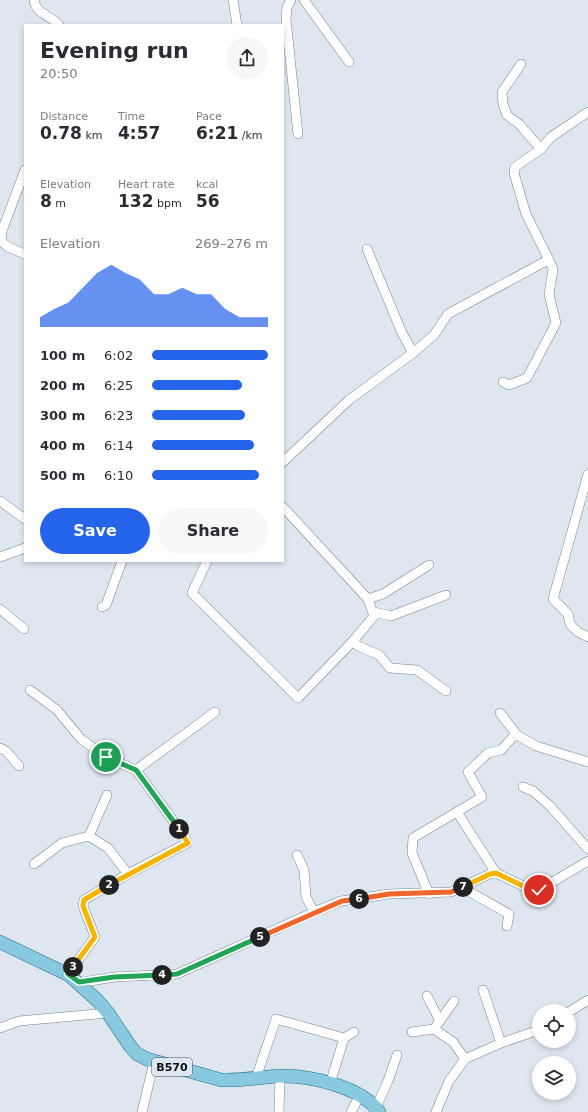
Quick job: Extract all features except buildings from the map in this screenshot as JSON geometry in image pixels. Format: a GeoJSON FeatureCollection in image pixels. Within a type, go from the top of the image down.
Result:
{"type":"FeatureCollection","features":[{"type":"Feature","properties":{"kind":"main road","name":"B570"},"geometry":{"type":"LineString","coordinates":[[0,942],[68,974],[79,982],[108,1013],[130,1046],[137,1054],[147,1060],[221,1080],[280,1076],[313,1079],[360,1095],[377,1110]]}},
{"type":"Feature","properties":{"kind":"street"},"geometry":{"type":"LineString","coordinates":[[34,0],[35,6],[39,12],[48,15],[58,24]]}},
{"type":"Feature","properties":{"kind":"street"},"geometry":{"type":"LineString","coordinates":[[233,0],[236,24]]}},
{"type":"Feature","properties":{"kind":"street"},"geometry":{"type":"LineString","coordinates":[[291,0],[287,7],[286,19],[287,75],[298,134]]}},
{"type":"Feature","properties":{"kind":"street"},"geometry":{"type":"LineString","coordinates":[[304,0],[349,62]]}},
{"type":"Feature","properties":{"kind":"street"},"geometry":{"type":"LineString","coordinates":[[521,64],[502,92],[503,104],[507,115],[519,124],[541,149]]}},
{"type":"Feature","properties":{"kind":"street"},"geometry":{"type":"LineString","coordinates":[[503,382],[509,385],[528,378],[556,323],[549,294],[553,269],[526,214],[514,173],[515,167],[541,149],[551,137],[588,112]]}},
{"type":"Feature","properties":{"kind":"street"},"geometry":{"type":"LineString","coordinates":[[24,173],[2,231],[1,241],[8,247],[24,254]]}},
{"type":"Feature","properties":{"kind":"street"},"geometry":{"type":"LineString","coordinates":[[367,249],[402,333],[413,353]]}},
{"type":"Feature","properties":{"kind":"street"},"geometry":{"type":"LineString","coordinates":[[284,461],[349,400],[413,353],[434,335],[448,314],[546,261],[548,258]]}},
{"type":"Feature","properties":{"kind":"street"},"geometry":{"type":"LineString","coordinates":[[588,474],[553,599],[568,614],[570,624],[578,632],[588,637]]}},
{"type":"Feature","properties":{"kind":"street"},"geometry":{"type":"LineString","coordinates":[[0,501],[24,518]]}},
{"type":"Feature","properties":{"kind":"street"},"geometry":{"type":"LineString","coordinates":[[207,562],[192,593],[298,698],[353,641],[374,616],[374,612],[368,599],[284,508]]}},
{"type":"Feature","properties":{"kind":"street"},"geometry":{"type":"LineString","coordinates":[[0,557],[24,548]]}},
{"type":"Feature","properties":{"kind":"street"},"geometry":{"type":"LineString","coordinates":[[102,607],[106,605],[122,562]]}},
{"type":"Feature","properties":{"kind":"street"},"geometry":{"type":"LineString","coordinates":[[368,599],[383,594],[429,565]]}},
{"type":"Feature","properties":{"kind":"street"},"geometry":{"type":"LineString","coordinates":[[374,612],[391,616],[446,595]]}},
{"type":"Feature","properties":{"kind":"street"},"geometry":{"type":"LineString","coordinates":[[0,609],[24,629]]}},
{"type":"Feature","properties":{"kind":"street"},"geometry":{"type":"LineString","coordinates":[[353,641],[358,646],[379,655],[390,668],[417,670],[446,691]]}},
{"type":"Feature","properties":{"kind":"street"},"geometry":{"type":"LineString","coordinates":[[30,690],[57,710],[82,739],[106,757],[136,770],[188,843],[128,874],[84,900],[83,906],[95,937],[68,974]]}},
{"type":"Feature","properties":{"kind":"street"},"geometry":{"type":"LineString","coordinates":[[136,770],[214,712]]}},
{"type":"Feature","properties":{"kind":"street"},"geometry":{"type":"LineString","coordinates":[[500,713],[518,735],[536,746],[588,762]]}},
{"type":"Feature","properties":{"kind":"street"},"geometry":{"type":"LineString","coordinates":[[429,894],[412,853],[413,838],[482,797],[468,772],[488,753],[501,750],[513,737],[518,735]]}},
{"type":"Feature","properties":{"kind":"street"},"geometry":{"type":"LineString","coordinates":[[0,748],[6,751],[19,766]]}},
{"type":"Feature","properties":{"kind":"street"},"geometry":{"type":"LineString","coordinates":[[523,788],[533,791],[550,806],[588,849]]}},
{"type":"Feature","properties":{"kind":"street"},"geometry":{"type":"LineString","coordinates":[[89,836],[107,795]]}},
{"type":"Feature","properties":{"kind":"street"},"geometry":{"type":"LineString","coordinates":[[456,812],[496,873],[523,886],[539,890],[588,861]]}},
{"type":"Feature","properties":{"kind":"street"},"geometry":{"type":"LineString","coordinates":[[34,864],[62,843],[89,836],[108,848],[128,874]]}},
{"type":"Feature","properties":{"kind":"street"},"geometry":{"type":"LineString","coordinates":[[297,855],[304,870],[306,897],[314,912]]}},
{"type":"Feature","properties":{"kind":"street"},"geometry":{"type":"LineString","coordinates":[[79,982],[114,977],[177,974],[314,912],[342,901],[389,894],[429,894],[451,892],[490,874],[496,873]]}},
{"type":"Feature","properties":{"kind":"street"},"geometry":{"type":"LineString","coordinates":[[461,887],[509,914],[507,926]]}},
{"type":"Feature","properties":{"kind":"street"},"geometry":{"type":"LineString","coordinates":[[483,990],[501,1043]]}},
{"type":"Feature","properties":{"kind":"street"},"geometry":{"type":"LineString","coordinates":[[427,996],[440,1021]]}},
{"type":"Feature","properties":{"kind":"street"},"geometry":{"type":"LineString","coordinates":[[576,1008],[588,1000]]}},
{"type":"Feature","properties":{"kind":"street"},"geometry":{"type":"LineString","coordinates":[[434,1030],[454,1001]]}},
{"type":"Feature","properties":{"kind":"street"},"geometry":{"type":"LineString","coordinates":[[0,1028],[19,1021],[108,1013]]}},
{"type":"Feature","properties":{"kind":"street"},"geometry":{"type":"LineString","coordinates":[[256,1078],[276,1019],[344,1038]]}},
{"type":"Feature","properties":{"kind":"street"},"geometry":{"type":"LineString","coordinates":[[412,1032],[434,1030],[453,1042],[465,1059]]}},
{"type":"Feature","properties":{"kind":"street"},"geometry":{"type":"LineString","coordinates":[[330,1084],[344,1038],[354,1032]]}},
{"type":"Feature","properties":{"kind":"street"},"geometry":{"type":"LineString","coordinates":[[436,1112],[449,1081],[465,1059],[501,1043],[532,1032]]}},
{"type":"Feature","properties":{"kind":"street"},"geometry":{"type":"LineString","coordinates":[[377,1110],[396,1055]]}},
{"type":"Feature","properties":{"kind":"street"},"geometry":{"type":"LineString","coordinates":[[142,1112],[154,1062]]}},
{"type":"Feature","properties":{"kind":"street"},"geometry":{"type":"LineString","coordinates":[[279,1112],[280,1076]]}},
{"type":"Feature","properties":{"kind":"street"},"geometry":{"type":"LineString","coordinates":[[351,1112],[360,1095]]}},
{"type":"Feature","properties":{"kind":"route"},"geometry":{"type":"LineString","coordinates":[[106,757],[136,770],[188,843],[128,874],[84,900],[83,906],[95,937],[68,974],[79,982],[114,977],[177,974],[314,912],[342,901],[389,894],[429,894],[451,892],[490,874],[496,873],[523,886],[539,890]]}}]}
